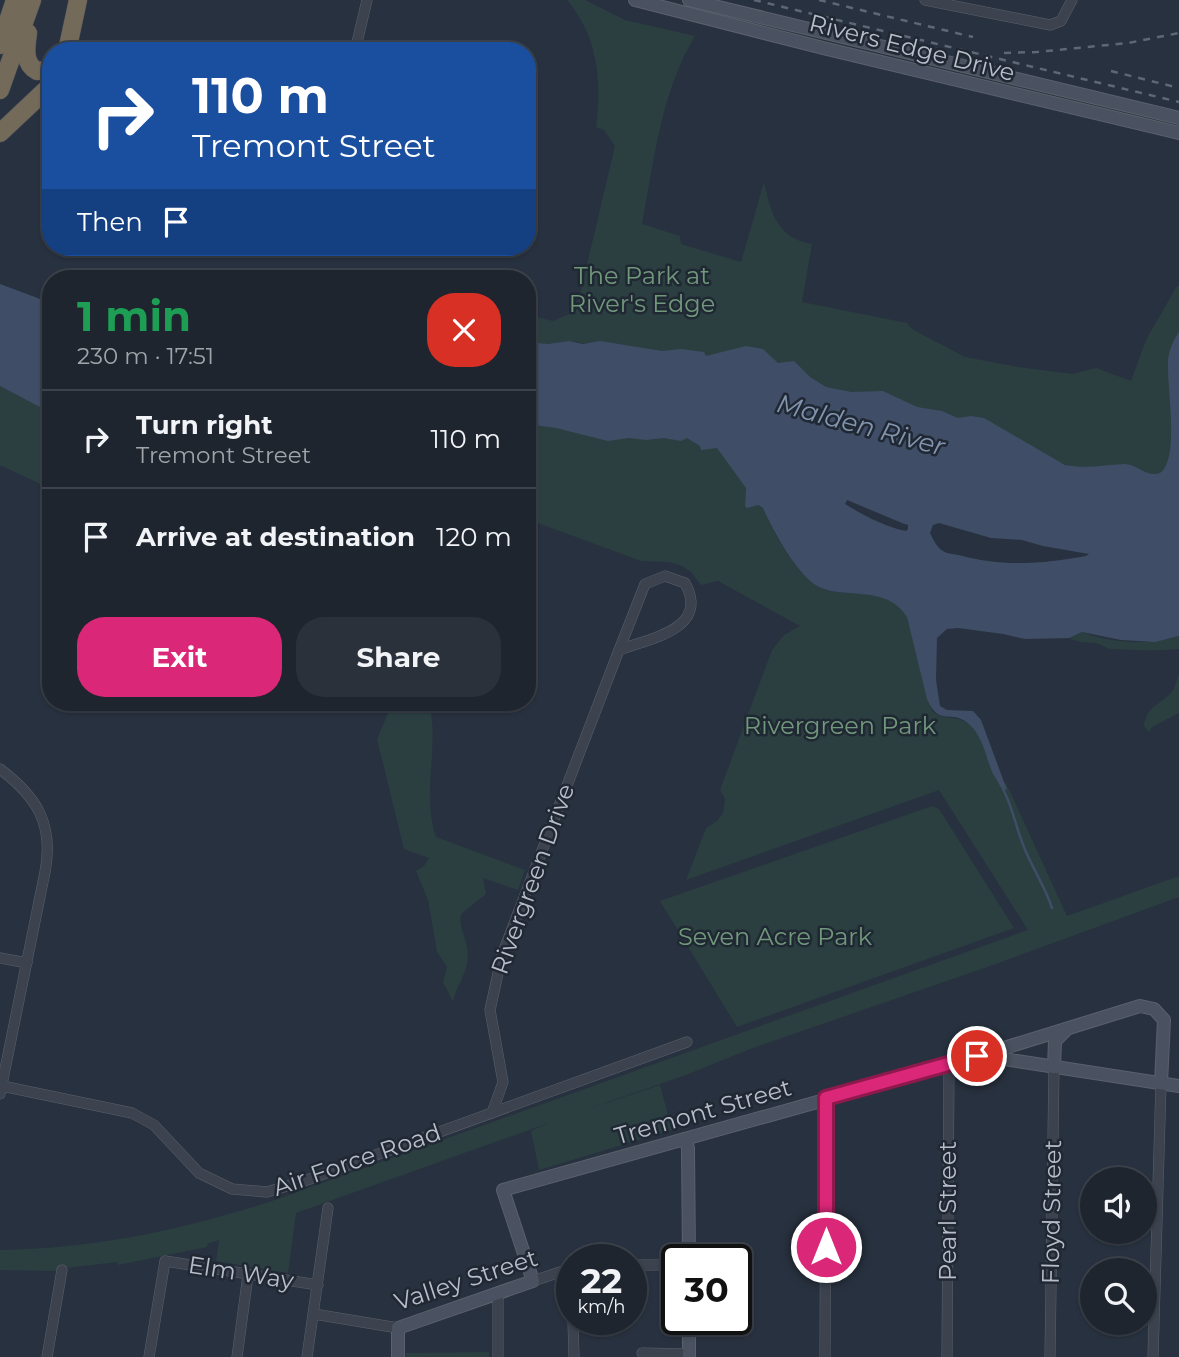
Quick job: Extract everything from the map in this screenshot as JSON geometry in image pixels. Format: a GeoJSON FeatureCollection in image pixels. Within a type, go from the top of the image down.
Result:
{"type":"FeatureCollection","features":[{"type":"Feature","properties":{"kind":"highway"},"geometry":{"type":"LineString","coordinates":[[0,45],[15,0]]}},
{"type":"Feature","properties":{"kind":"highway"},"geometry":{"type":"LineString","coordinates":[[33,0],[26,48],[28,61],[37,71],[42,71]]}},
{"type":"Feature","properties":{"kind":"highway"},"geometry":{"type":"LineString","coordinates":[[0,90],[33,0]]}},
{"type":"Feature","properties":{"kind":"highway"},"geometry":{"type":"LineString","coordinates":[[69,42],[79,0]]}},
{"type":"Feature","properties":{"kind":"highway"},"geometry":{"type":"LineString","coordinates":[[0,133],[42,94]]}},
{"type":"Feature","properties":{"kind":"street"},"geometry":{"type":"LineString","coordinates":[[357,42],[367,0]]}},
{"type":"Feature","properties":{"kind":"street","name":"Rivers Edge Drive"},"geometry":{"type":"LineString","coordinates":[[635,0],[1179,133]]}},
{"type":"Feature","properties":{"kind":"street","name":"Rivers Edge Drive"},"geometry":{"type":"LineString","coordinates":[[689,0],[1179,118]]}},
{"type":"Feature","properties":{"kind":"street"},"geometry":{"type":"LineString","coordinates":[[925,0],[1055,24],[1061,21],[1072,0]]}},
{"type":"Feature","properties":{"kind":"street"},"geometry":{"type":"LineString","coordinates":[[977,11],[983,0]]}},
{"type":"Feature","properties":{"kind":"street","name":"Rivergreen Drive"},"geometry":{"type":"LineString","coordinates":[[492,1113],[503,1082],[490,1010],[502,955],[619,650],[645,584],[665,576],[685,583],[692,597],[691,614],[681,626],[619,650]]}},
{"type":"Feature","properties":{"kind":"street"},"geometry":{"type":"LineString","coordinates":[[0,769],[19,783],[39,810],[48,838],[47,864],[1,1090]]}},
{"type":"Feature","properties":{"kind":"street"},"geometry":{"type":"LineString","coordinates":[[0,958],[27,963]]}},
{"type":"Feature","properties":{"kind":"street","name":"Tremont Street"},"geometry":{"type":"LineString","coordinates":[[533,1281],[503,1191],[949,1065],[1140,1006],[1148,1006],[1164,1020],[1161,1083]]}},
{"type":"Feature","properties":{"kind":"street"},"geometry":{"type":"LineString","coordinates":[[1054,1067],[1055,1041],[1062,1033],[1075,1026]]}},
{"type":"Feature","properties":{"kind":"street","name":"Air Force Road"},"geometry":{"type":"LineString","coordinates":[[1,1090],[132,1113],[154,1125],[199,1173],[220,1185],[252,1192],[284,1188],[687,1042]]}},
{"type":"Feature","properties":{"kind":"street"},"geometry":{"type":"LineString","coordinates":[[977,1056],[1179,1086]]}},
{"type":"Feature","properties":{"kind":"street","name":"Pearl Street"},"geometry":{"type":"LineString","coordinates":[[947,1357],[949,1065]]}},
{"type":"Feature","properties":{"kind":"street","name":"Floyd Street"},"geometry":{"type":"LineString","coordinates":[[1050,1357],[1054,1067]]}},
{"type":"Feature","properties":{"kind":"street"},"geometry":{"type":"LineString","coordinates":[[1153,1357],[1161,1083]]}},
{"type":"Feature","properties":{"kind":"street"},"geometry":{"type":"LineString","coordinates":[[825,1357],[826,1098]]}},
{"type":"Feature","properties":{"kind":"street"},"geometry":{"type":"LineString","coordinates":[[685,1139],[688,1148],[689,1244]]}},
{"type":"Feature","properties":{"kind":"street"},"geometry":{"type":"LineString","coordinates":[[307,1357],[328,1208]]}},
{"type":"Feature","properties":{"kind":"street","name":"Elm Way"},"geometry":{"type":"LineString","coordinates":[[149,1357],[165,1261],[318,1285]]}},
{"type":"Feature","properties":{"kind":"street"},"geometry":{"type":"LineString","coordinates":[[47,1357],[62,1270]]}},
{"type":"Feature","properties":{"kind":"street","name":"Valley Street"},"geometry":{"type":"LineString","coordinates":[[314,1314],[398,1328],[556,1273]]}},
{"type":"Feature","properties":{"kind":"street"},"geometry":{"type":"LineString","coordinates":[[237,1357],[248,1275]]}},
{"type":"Feature","properties":{"kind":"street"},"geometry":{"type":"LineString","coordinates":[[498,1293],[498,1357]]}},
{"type":"Feature","properties":{"kind":"street"},"geometry":{"type":"LineString","coordinates":[[398,1328],[398,1357]]}},
{"type":"Feature","properties":{"kind":"street"},"geometry":{"type":"LineString","coordinates":[[573,1335],[574,1357]]}},
{"type":"Feature","properties":{"kind":"street"},"geometry":{"type":"LineString","coordinates":[[642,1353],[689,1356],[689,1335]]}},
{"type":"Feature","properties":{"kind":"green space","name":"The Park at River's Edge"},"geometry":{"type":"Polygon","coordinates":[[[567,0],[585,0],[625,20],[695,36],[683,58],[666,103],[642,224],[680,236],[681,244],[741,262],[764,182],[773,214],[783,230],[800,241],[812,244],[802,302],[907,323],[912,329],[965,357],[1073,374],[1096,368],[1131,381],[1146,340],[1179,286],[1179,454],[1169,470],[1159,476],[1079,470],[957,421],[825,390],[776,366],[662,355],[569,341],[536,343],[536,317],[553,321],[576,311],[615,146],[604,130],[596,127],[598,76],[591,44],[567,0]]]}},
{"type":"Feature","properties":{"kind":"green space"},"geometry":{"type":"Polygon","coordinates":[[[0,386],[42,408],[42,485],[0,465],[0,386]]]}},
{"type":"Feature","properties":{"kind":"green space","name":"Rivergreen Park"},"geometry":{"type":"Polygon","coordinates":[[[536,425],[599,438],[655,435],[667,439],[687,437],[716,442],[746,488],[745,506],[758,505],[763,508],[784,549],[806,578],[836,592],[887,600],[898,606],[907,617],[932,711],[941,716],[962,720],[977,732],[995,777],[999,783],[1006,783],[1067,916],[1179,876],[1179,897],[573,1114],[660,1085],[672,1130],[539,1170],[531,1131],[549,1123],[296,1213],[288,1273],[216,1261],[219,1240],[207,1244],[207,1247],[118,1265],[117,1262],[53,1271],[0,1270],[0,1250],[69,1246],[138,1236],[205,1221],[272,1201],[1028,930],[939,790],[686,880],[706,828],[723,813],[725,799],[720,790],[772,650],[784,635],[800,626],[718,581],[701,585],[690,571],[680,565],[641,561],[536,522],[536,425]]]}},
{"type":"Feature","properties":{"kind":"green space"},"geometry":{"type":"Polygon","coordinates":[[[1082,632],[1105,639],[1130,642],[1156,641],[1179,636],[1179,649],[1110,649],[1096,643],[1079,642],[1069,638],[1082,632]]]}},
{"type":"Feature","properties":{"kind":"green space"},"geometry":{"type":"Polygon","coordinates":[[[1179,673],[1179,713],[1152,727],[1149,732],[1144,726],[1147,715],[1171,693],[1179,673]]]}},
{"type":"Feature","properties":{"kind":"green space"},"geometry":{"type":"Polygon","coordinates":[[[389,711],[431,711],[433,736],[430,803],[436,837],[525,870],[518,890],[483,878],[486,894],[461,914],[468,955],[453,1002],[443,982],[447,967],[437,952],[428,900],[416,871],[424,866],[429,858],[404,849],[377,739],[389,711]]]}},
{"type":"Feature","properties":{"kind":"green space","name":"Seven Acre Park"},"geometry":{"type":"Polygon","coordinates":[[[932,806],[939,809],[1014,928],[737,1027],[660,901],[932,806]]]}},
{"type":"Feature","properties":{"kind":"green space"},"geometry":{"type":"Polygon","coordinates":[[[489,1352],[489,1357],[406,1357],[406,1353],[489,1352]]]}},
{"type":"Feature","properties":{"kind":"water"},"geometry":{"type":"Polygon","coordinates":[[[0,284],[42,300],[42,408],[0,386],[0,284]]]}},
{"type":"Feature","properties":{"kind":"water","name":"Malden River"},"geometry":{"type":"Polygon","coordinates":[[[1179,332],[1179,636],[1155,642],[1121,640],[1082,632],[1069,638],[1025,639],[958,628],[947,629],[937,638],[936,680],[940,706],[947,710],[973,711],[981,720],[1007,790],[1001,788],[993,774],[981,742],[970,725],[957,718],[941,716],[932,708],[927,699],[907,617],[898,606],[875,596],[825,589],[807,578],[785,549],[763,508],[758,505],[747,508],[745,506],[746,488],[717,448],[701,450],[700,446],[687,438],[681,441],[629,438],[608,441],[536,425],[536,343],[569,341],[583,344],[600,341],[662,351],[681,349],[704,352],[706,356],[746,346],[763,349],[778,363],[794,361],[810,377],[826,387],[851,392],[883,391],[917,407],[942,411],[958,418],[984,418],[1065,465],[1088,467],[1124,464],[1155,474],[1160,473],[1166,466],[1171,441],[1168,362],[1170,349],[1179,332]],[[847,500],[845,504],[898,529],[906,531],[908,525],[847,500]],[[939,523],[933,525],[930,533],[939,548],[946,553],[990,561],[1038,562],[1089,554],[1022,540],[991,538],[939,523]]]}},
{"type":"Feature","properties":{"kind":"waterway"},"geometry":{"type":"LineString","coordinates":[[1003,789],[1024,847],[1052,908]]}},
{"type":"Feature","properties":{"kind":"railway"},"geometry":{"type":"LineString","coordinates":[[754,0],[1179,102]]}},
{"type":"Feature","properties":{"kind":"railway"},"geometry":{"type":"LineString","coordinates":[[819,0],[973,37]]}},
{"type":"Feature","properties":{"kind":"railway"},"geometry":{"type":"LineString","coordinates":[[1004,53],[1128,43],[1179,33]]}},
{"type":"Feature","properties":{"kind":"railway"},"geometry":{"type":"LineString","coordinates":[[1111,71],[1179,88]]}},
{"type":"Feature","properties":{"kind":"route"},"geometry":{"type":"LineString","coordinates":[[826,1247],[826,1098],[977,1056]]}}]}
